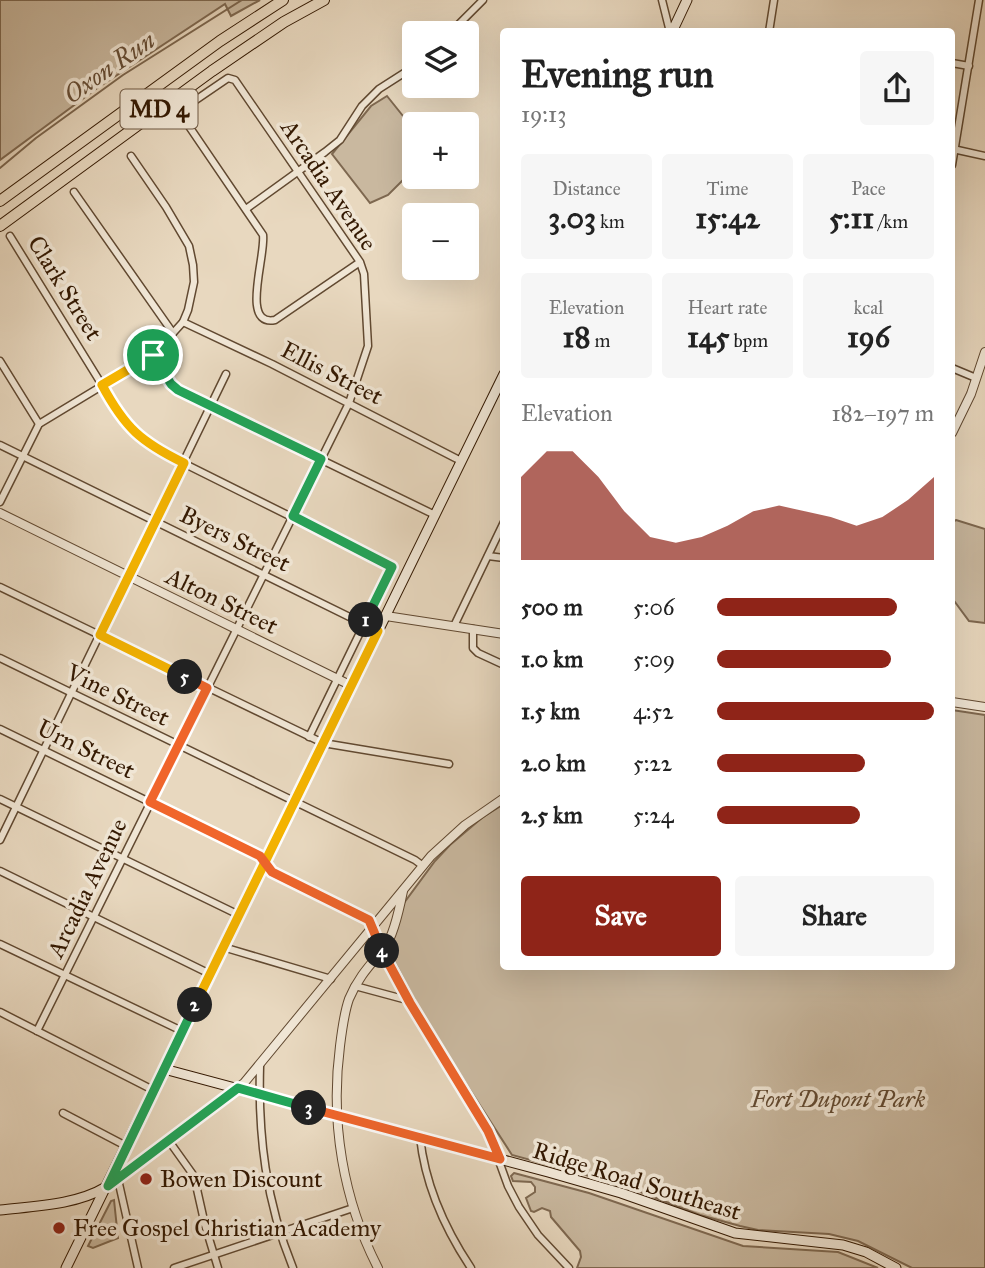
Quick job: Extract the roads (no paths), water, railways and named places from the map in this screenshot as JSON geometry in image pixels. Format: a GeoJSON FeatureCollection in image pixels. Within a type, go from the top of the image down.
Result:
{"type":"FeatureCollection","features":[{"type":"Feature","properties":{"kind":"highway","name":"MD 4"},"geometry":{"type":"LineString","coordinates":[[0,201],[220,41],[283,0]]}},
{"type":"Feature","properties":{"kind":"highway","name":"MD 4"},"geometry":{"type":"LineString","coordinates":[[0,226],[212,71],[284,22],[324,0]]}},
{"type":"Feature","properties":{"kind":"main road"},"geometry":{"type":"LineString","coordinates":[[673,28],[687,0]]}},
{"type":"Feature","properties":{"kind":"main road"},"geometry":{"type":"LineString","coordinates":[[66,1268],[108,1186],[117,1174],[126,1146],[153,1090],[500,382]]}},
{"type":"Feature","properties":{"kind":"main road","name":"Ridge Road Southeast"},"geometry":{"type":"LineString","coordinates":[[164,1069],[500,1159],[621,1194],[735,1233],[842,1245],[866,1252],[897,1268]]}},
{"type":"Feature","properties":{"kind":"main road"},"geometry":{"type":"LineString","coordinates":[[0,1210],[53,1204],[91,1194],[108,1186]]}},
{"type":"Feature","properties":{"kind":"street"},"geometry":{"type":"LineString","coordinates":[[462,21],[483,0]]}},
{"type":"Feature","properties":{"kind":"street"},"geometry":{"type":"LineString","coordinates":[[662,0],[670,28]]}},
{"type":"Feature","properties":{"kind":"street"},"geometry":{"type":"LineString","coordinates":[[770,28],[774,0]]}},
{"type":"Feature","properties":{"kind":"street"},"geometry":{"type":"LineString","coordinates":[[955,143],[979,0]]}},
{"type":"Feature","properties":{"kind":"street"},"geometry":{"type":"LineString","coordinates":[[955,64],[969,66]]}},
{"type":"Feature","properties":{"kind":"street"},"geometry":{"type":"LineString","coordinates":[[360,262],[275,320],[261,318],[255,309],[255,300],[264,246],[263,235],[246,209],[340,140],[362,106],[379,89],[402,74]]}},
{"type":"Feature","properties":{"kind":"street","name":"Arcadia Avenue"},"geometry":{"type":"LineString","coordinates":[[37,1031],[349,403],[368,346],[364,274],[360,262],[235,79],[228,78],[184,108],[182,116],[246,209]]}},
{"type":"Feature","properties":{"kind":"street"},"geometry":{"type":"LineString","coordinates":[[955,149],[985,156]]}},
{"type":"Feature","properties":{"kind":"street"},"geometry":{"type":"LineString","coordinates":[[0,502],[39,424],[153,355],[183,322],[188,310],[194,282],[189,246],[131,156]]}},
{"type":"Feature","properties":{"kind":"street"},"geometry":{"type":"LineString","coordinates":[[75,192],[173,333]]}},
{"type":"Feature","properties":{"kind":"street","name":"Clark Street"},"geometry":{"type":"LineString","coordinates":[[10,236],[123,419],[140,438],[184,463],[392,567],[364,624]]}},
{"type":"Feature","properties":{"kind":"street","name":"Ellis Street"},"geometry":{"type":"LineString","coordinates":[[183,322],[461,461]]}},
{"type":"Feature","properties":{"kind":"street"},"geometry":{"type":"LineString","coordinates":[[955,426],[985,352]]}},
{"type":"Feature","properties":{"kind":"street"},"geometry":{"type":"LineString","coordinates":[[153,355],[171,384],[178,390],[435,515]]}},
{"type":"Feature","properties":{"kind":"street"},"geometry":{"type":"LineString","coordinates":[[0,361],[39,424]]}},
{"type":"Feature","properties":{"kind":"street"},"geometry":{"type":"LineString","coordinates":[[955,369],[976,378]]}},
{"type":"Feature","properties":{"kind":"street"},"geometry":{"type":"LineString","coordinates":[[0,840],[226,374]]}},
{"type":"Feature","properties":{"kind":"street","name":"Byers Street"},"geometry":{"type":"LineString","coordinates":[[0,445],[378,631]]}},
{"type":"Feature","properties":{"kind":"street","name":"Alton Street"},"geometry":{"type":"LineString","coordinates":[[0,513],[352,686]]}},
{"type":"Feature","properties":{"kind":"street"},"geometry":{"type":"LineString","coordinates":[[453,626],[500,530]]}},
{"type":"Feature","properties":{"kind":"street"},"geometry":{"type":"LineString","coordinates":[[488,556],[500,558]]}},
{"type":"Feature","properties":{"kind":"street"},"geometry":{"type":"LineString","coordinates":[[0,587],[323,743],[449,764]]}},
{"type":"Feature","properties":{"kind":"street"},"geometry":{"type":"LineString","coordinates":[[386,616],[500,633]]}},
{"type":"Feature","properties":{"kind":"street"},"geometry":{"type":"LineString","coordinates":[[309,737],[364,624]]}},
{"type":"Feature","properties":{"kind":"street"},"geometry":{"type":"LineString","coordinates":[[473,629],[473,648],[500,664]]}},
{"type":"Feature","properties":{"kind":"street","name":"Vine Street"},"geometry":{"type":"LineString","coordinates":[[0,658],[416,860],[423,866]]}},
{"type":"Feature","properties":{"kind":"street"},"geometry":{"type":"LineString","coordinates":[[955,702],[985,707]]}},
{"type":"Feature","properties":{"kind":"street","name":"Urn Street"},"geometry":{"type":"LineString","coordinates":[[0,729],[260,856],[272,872],[369,920],[373,928]]}},
{"type":"Feature","properties":{"kind":"street"},"geometry":{"type":"LineString","coordinates":[[0,799],[239,915]]}},
{"type":"Feature","properties":{"kind":"street"},"geometry":{"type":"LineString","coordinates":[[138,1268],[117,1174],[169,1141],[238,1088],[260,1066],[423,866],[455,833],[500,801]]}},
{"type":"Feature","properties":{"kind":"street"},"geometry":{"type":"LineString","coordinates":[[0,871],[210,974]]}},
{"type":"Feature","properties":{"kind":"street"},"geometry":{"type":"LineString","coordinates":[[378,1268],[354,1209],[343,1163],[337,1115],[340,1042],[348,1004],[355,986],[372,959],[387,942],[404,888]]}},
{"type":"Feature","properties":{"kind":"street"},"geometry":{"type":"LineString","coordinates":[[373,928],[375,939],[408,1000],[486,1127],[508,1186],[521,1211],[541,1239],[569,1268]]}},
{"type":"Feature","properties":{"kind":"street"},"geometry":{"type":"LineString","coordinates":[[0,944],[182,1031]]}},
{"type":"Feature","properties":{"kind":"street"},"geometry":{"type":"LineString","coordinates":[[223,947],[331,979]]}},
{"type":"Feature","properties":{"kind":"street"},"geometry":{"type":"LineString","coordinates":[[355,986],[408,1000]]}},
{"type":"Feature","properties":{"kind":"street"},"geometry":{"type":"LineString","coordinates":[[0,1012],[153,1090]]}},
{"type":"Feature","properties":{"kind":"street"},"geometry":{"type":"LineString","coordinates":[[260,1066],[260,1127],[264,1166],[280,1233],[293,1268]]}},
{"type":"Feature","properties":{"kind":"street"},"geometry":{"type":"LineString","coordinates":[[63,1113],[126,1146]]}},
{"type":"Feature","properties":{"kind":"street"},"geometry":{"type":"LineString","coordinates":[[421,1138],[426,1170],[436,1202],[471,1268]]}},
{"type":"Feature","properties":{"kind":"street"},"geometry":{"type":"LineString","coordinates":[[169,1141],[194,1176],[218,1268]]}},
{"type":"Feature","properties":{"kind":"street"},"geometry":{"type":"LineString","coordinates":[[174,1268],[354,1209]]}},
{"type":"Feature","properties":{"kind":"waterway","name":"Oxon Run"},"geometry":{"type":"LineString","coordinates":[[0,168],[36,138],[123,75],[242,0]]}},
{"type":"Feature","properties":{"kind":"place","name":"Bowen Discount"},"geometry":{"type":"Point","coordinates":[146,1179]}},
{"type":"Feature","properties":{"kind":"place","name":"Free Gospel Christian Academy"},"geometry":{"type":"Point","coordinates":[59,1228]}},
{"type":"Feature","properties":{"kind":"park label","name":"Fort Dupont Park"},"geometry":{"type":"Point","coordinates":[838,1099]}}]}
